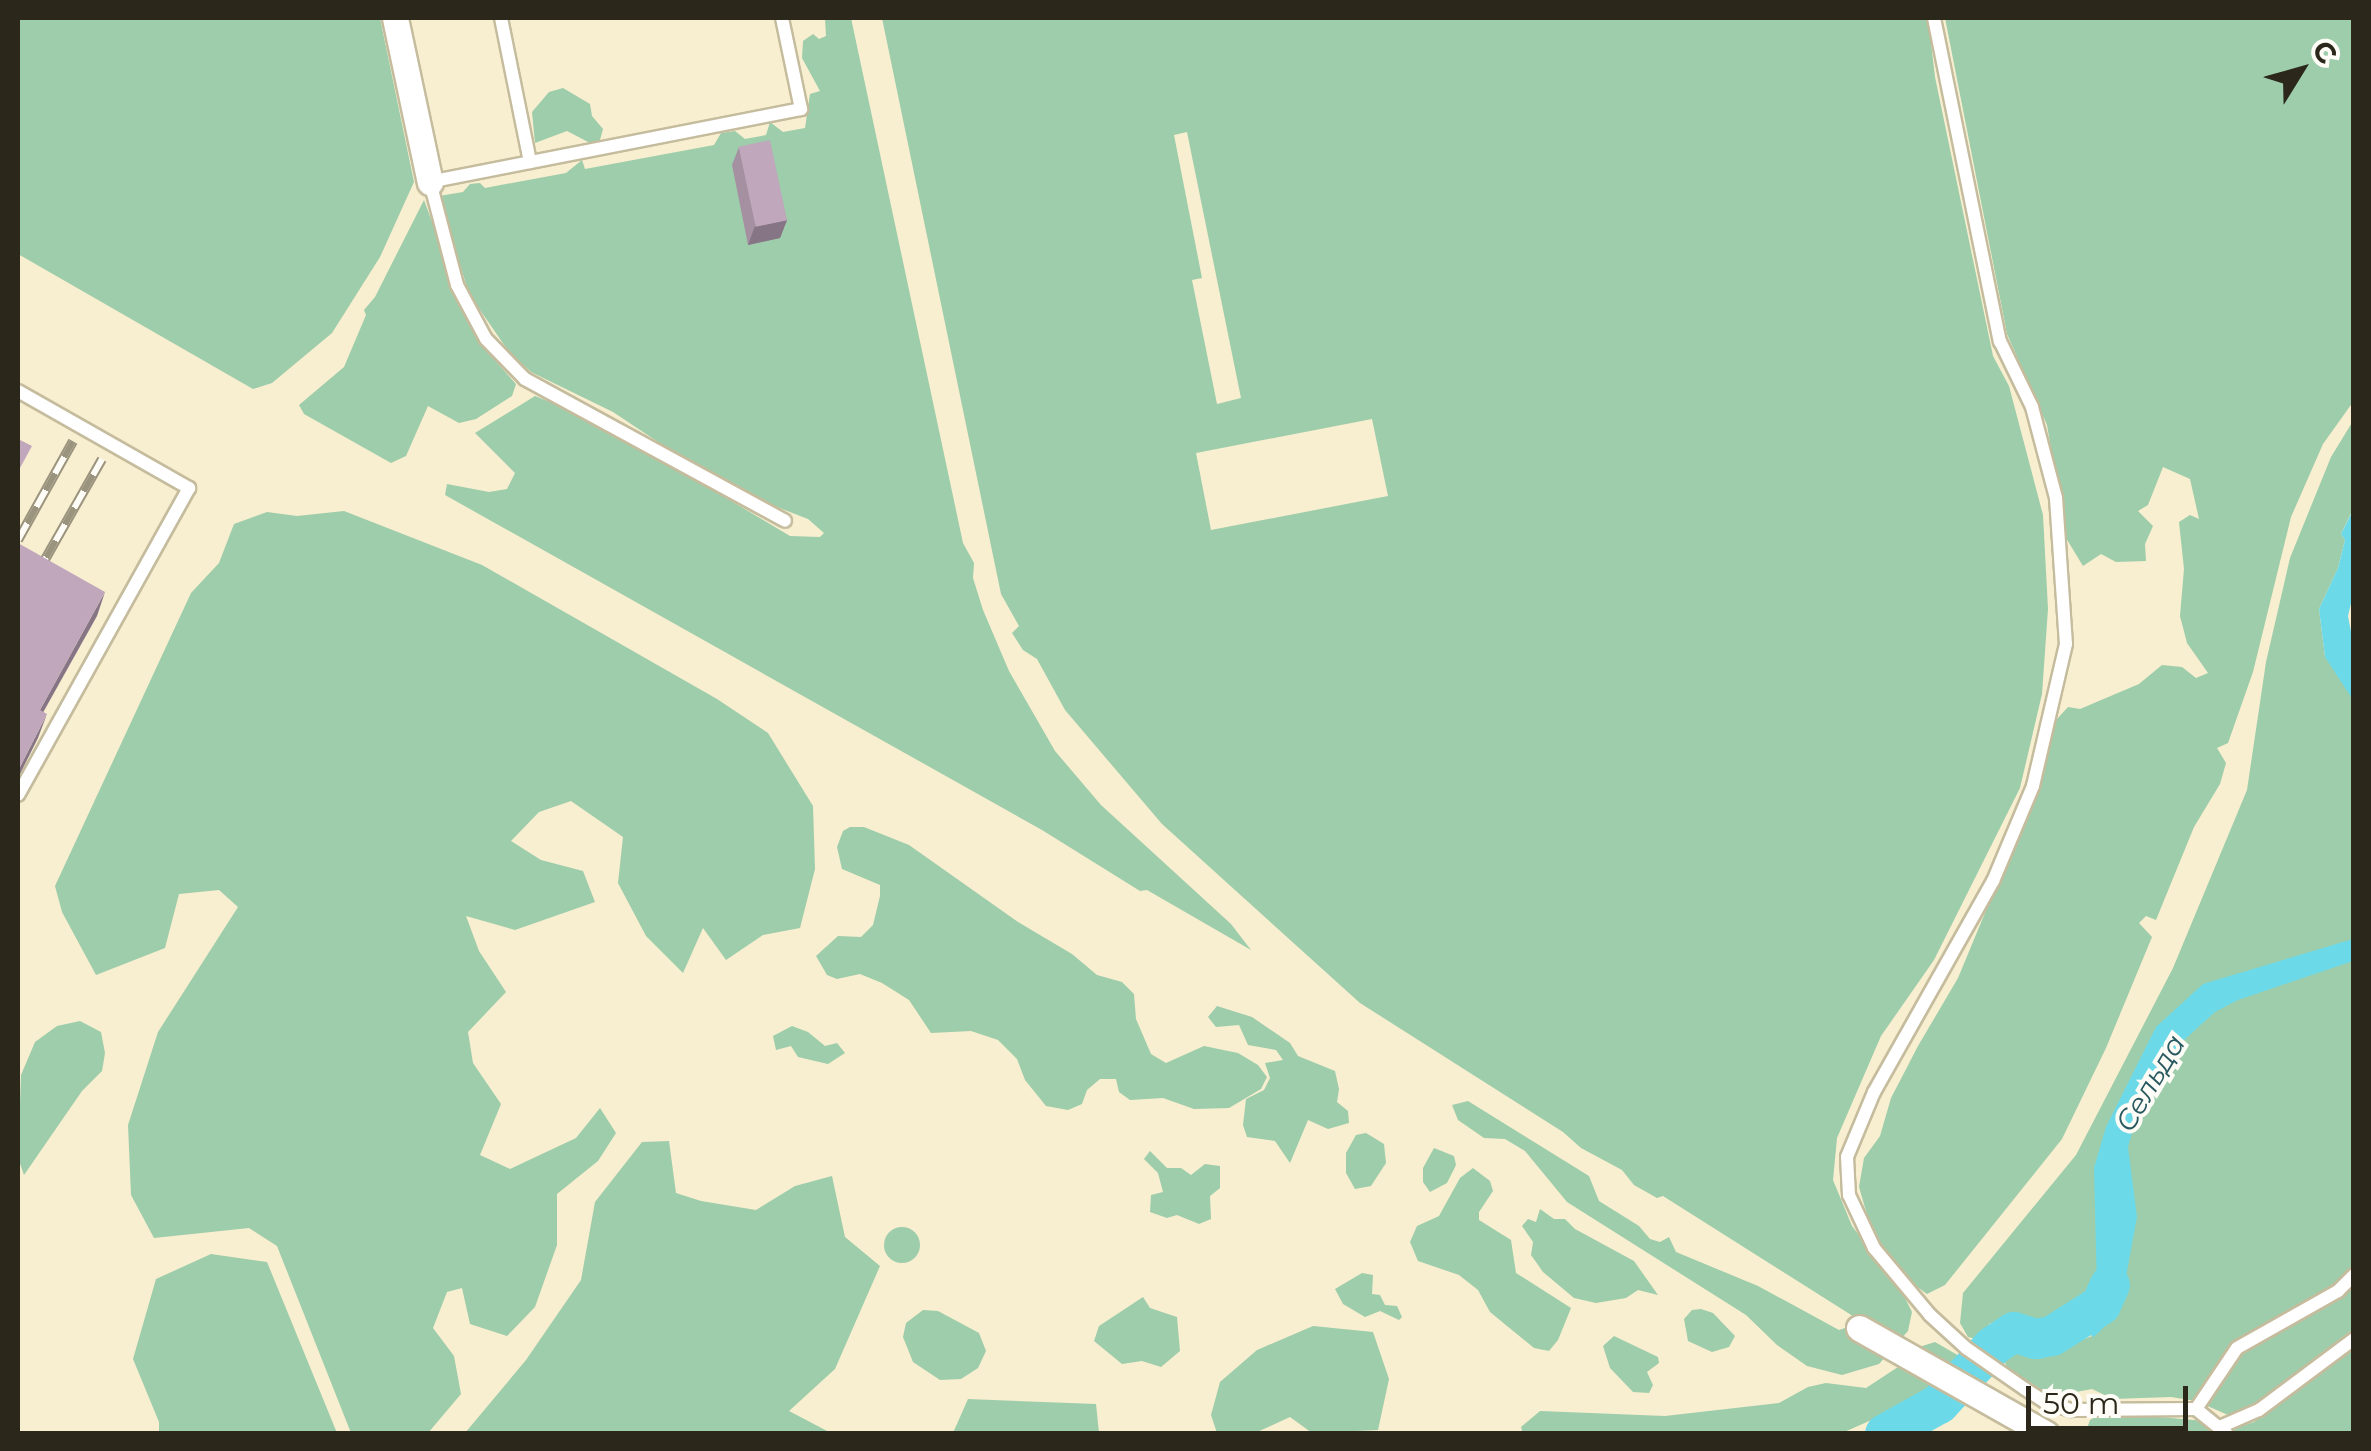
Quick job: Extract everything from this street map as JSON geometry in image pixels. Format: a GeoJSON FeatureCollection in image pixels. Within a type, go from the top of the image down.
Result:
{"type":"FeatureCollection","features":[{"type":"Feature","properties":{"kind":"street"},"geometry":{"type":"LineString","coordinates":[[395,18],[430,182]]}},
{"type":"Feature","properties":{"kind":"street"},"geometry":{"type":"LineString","coordinates":[[1860,1328],[2046,1434]]}},
{"type":"Feature","properties":{"kind":"lane"},"geometry":{"type":"LineString","coordinates":[[500,18],[530,162]]}},
{"type":"Feature","properties":{"kind":"lane"},"geometry":{"type":"LineString","coordinates":[[782,18],[801,109],[430,182],[457,285],[486,339],[526,380],[785,522]]}},
{"type":"Feature","properties":{"kind":"lane"},"geometry":{"type":"LineString","coordinates":[[1934,18],[2000,341],[2032,407],[2056,498],[2066,644],[2032,786],[1994,881],[1874,1092],[1847,1158],[1850,1194],[1874,1248],[1930,1315],[1966,1348],[2018,1385],[2045,1402],[2072,1410],[2196,1409],[2225,1430],[2259,1410],[2354,1338]]}},
{"type":"Feature","properties":{"kind":"lane"},"geometry":{"type":"LineString","coordinates":[[18,391],[190,488],[18,796]]}},
{"type":"Feature","properties":{"kind":"lane"},"geometry":{"type":"LineString","coordinates":[[2196,1409],[2222,1364],[2237,1348],[2338,1291],[2354,1275]]}},
{"type":"Feature","properties":{"kind":"green space"},"geometry":{"type":"Polygon","coordinates":[[[18,18],[380,18],[414,182],[380,257],[332,333],[272,383],[253,389],[18,254],[18,18]]]}},
{"type":"Feature","properties":{"kind":"green space"},"geometry":{"type":"Polygon","coordinates":[[[825,18],[851,18],[963,543],[974,563],[973,578],[983,610],[1009,671],[1055,751],[1101,805],[1231,924],[1251,950],[1147,890],[1140,891],[1042,830],[445,495],[447,484],[489,492],[507,489],[515,473],[475,433],[535,396],[594,419],[790,536],[820,537],[824,533],[808,519],[777,507],[670,450],[613,412],[531,372],[509,352],[469,294],[439,196],[463,192],[470,184],[480,183],[485,188],[566,173],[582,160],[585,169],[714,145],[721,133],[735,131],[745,139],[766,135],[770,122],[783,132],[805,128],[810,94],[820,91],[802,58],[803,41],[813,34],[819,39],[826,36],[825,18]]]}},
{"type":"Feature","properties":{"kind":"green space"},"geometry":{"type":"Polygon","coordinates":[[[882,18],[1928,18],[1935,77],[1993,356],[2009,386],[2043,515],[2048,609],[2042,694],[2020,788],[1934,960],[1881,1036],[1837,1138],[1833,1180],[1852,1226],[1901,1290],[1912,1312],[1908,1331],[1879,1364],[1842,1375],[1807,1366],[1777,1345],[1746,1315],[1567,1202],[1525,1151],[1505,1139],[1484,1138],[1458,1120],[1452,1105],[1468,1101],[1589,1176],[1599,1201],[1639,1226],[1650,1239],[1660,1242],[1669,1237],[1676,1252],[1758,1286],[1839,1330],[1851,1326],[1856,1318],[1663,1196],[1657,1198],[1634,1185],[1622,1170],[1581,1148],[1563,1132],[1360,1003],[1162,824],[1065,710],[1037,659],[1023,650],[1012,633],[1019,626],[1001,594],[882,18]],[[1187,132],[1174,135],[1202,278],[1192,280],[1217,404],[1241,398],[1187,132]],[[1372,419],[1196,453],[1211,530],[1388,496],[1372,419]]]}},
{"type":"Feature","properties":{"kind":"green space"},"geometry":{"type":"Polygon","coordinates":[[[1945,18],[2353,18],[2353,402],[2323,444],[2291,517],[2253,672],[2228,743],[2217,748],[2226,763],[2220,784],[2194,827],[2156,920],[2146,916],[2139,923],[2152,937],[2106,1048],[2062,1139],[1945,1285],[1927,1294],[1905,1278],[1875,1242],[1859,1187],[1864,1158],[1880,1136],[1891,1098],[1958,978],[2036,790],[2057,719],[2068,707],[2080,709],[2139,684],[2162,665],[2182,667],[2196,678],[2208,673],[2187,643],[2180,616],[2184,569],[2179,522],[2190,515],[2199,519],[2190,479],[2163,467],[2148,505],[2138,511],[2153,526],[2145,544],[2146,561],[2116,562],[2101,554],[2083,566],[2066,538],[2047,425],[2007,334],[1945,18]]]}},
{"type":"Feature","properties":{"kind":"green space"},"geometry":{"type":"Polygon","coordinates":[[[563,88],[590,104],[592,116],[603,129],[600,140],[592,144],[567,131],[535,143],[532,112],[549,92],[563,88]]]}},
{"type":"Feature","properties":{"kind":"green space"},"geometry":{"type":"Polygon","coordinates":[[[424,200],[467,317],[487,351],[516,384],[512,396],[476,419],[459,423],[428,406],[406,456],[391,463],[304,414],[299,405],[344,367],[366,315],[364,310],[375,297],[424,200]]]}},
{"type":"Feature","properties":{"kind":"green space"},"geometry":{"type":"Polygon","coordinates":[[[2353,421],[2353,509],[2341,534],[2345,540],[2338,568],[2319,609],[2325,657],[2354,659],[2353,1329],[2251,1407],[2228,1415],[2196,1401],[2171,1397],[2113,1399],[2092,1389],[2060,1395],[2030,1389],[2010,1374],[2003,1358],[2009,1352],[2047,1353],[2092,1336],[2062,1314],[2039,1325],[2013,1314],[1989,1324],[1983,1341],[1968,1337],[1960,1323],[1963,1293],[2076,1155],[2173,968],[2247,790],[2266,662],[2290,558],[2331,457],[2353,421]]]}},
{"type":"Feature","properties":{"kind":"green space"},"geometry":{"type":"Polygon","coordinates":[[[344,511],[482,565],[717,699],[768,733],[813,806],[815,869],[800,928],[763,935],[726,960],[703,928],[683,973],[646,936],[618,883],[623,837],[571,801],[539,812],[511,841],[541,860],[583,871],[595,902],[515,930],[466,916],[479,951],[506,992],[468,1032],[473,1063],[501,1104],[480,1155],[510,1169],[576,1138],[600,1108],[616,1133],[598,1161],[557,1194],[557,1245],[535,1307],[507,1336],[470,1324],[462,1288],[447,1292],[433,1328],[454,1356],[461,1394],[428,1433],[351,1433],[277,1246],[249,1228],[154,1238],[131,1195],[128,1125],[158,1032],[238,907],[219,890],[179,894],[165,948],[96,975],[62,912],[55,886],[191,593],[219,563],[234,524],[267,512],[297,516],[344,511]]]}},
{"type":"Feature","properties":{"kind":"green space"},"geometry":{"type":"Polygon","coordinates":[[[864,827],[909,845],[1018,922],[1072,954],[1097,975],[1122,982],[1134,994],[1136,1019],[1151,1054],[1166,1063],[1204,1046],[1238,1053],[1258,1065],[1267,1077],[1261,1089],[1229,1108],[1194,1109],[1163,1098],[1130,1100],[1119,1092],[1116,1079],[1100,1079],[1087,1090],[1082,1104],[1068,1110],[1046,1106],[1025,1080],[1017,1059],[998,1040],[971,1031],[931,1033],[909,1000],[882,983],[860,974],[837,979],[827,975],[816,956],[838,936],[861,937],[873,925],[880,896],[880,885],[842,869],[837,847],[843,831],[864,827]]]}},
{"type":"Feature","properties":{"kind":"green space"},"geometry":{"type":"Polygon","coordinates":[[[1217,1006],[1252,1017],[1290,1043],[1298,1056],[1335,1071],[1337,1102],[1348,1111],[1349,1123],[1328,1129],[1308,1120],[1290,1163],[1275,1141],[1247,1137],[1243,1125],[1246,1099],[1264,1090],[1270,1078],[1265,1063],[1283,1060],[1276,1050],[1248,1045],[1239,1025],[1216,1027],[1208,1017],[1217,1006]]]}},
{"type":"Feature","properties":{"kind":"green space"},"geometry":{"type":"Polygon","coordinates":[[[80,1021],[101,1032],[105,1053],[102,1071],[82,1091],[24,1175],[18,1158],[21,1075],[35,1042],[57,1026],[80,1021]]]}},
{"type":"Feature","properties":{"kind":"green space"},"geometry":{"type":"Polygon","coordinates":[[[792,1026],[808,1032],[825,1046],[837,1043],[845,1053],[828,1064],[798,1057],[791,1046],[776,1050],[773,1036],[792,1026]]]}},
{"type":"Feature","properties":{"kind":"green space"},"geometry":{"type":"Polygon","coordinates":[[[1366,1133],[1384,1144],[1386,1163],[1371,1186],[1355,1189],[1346,1173],[1346,1153],[1356,1135],[1366,1133]]]}},
{"type":"Feature","properties":{"kind":"green space"},"geometry":{"type":"Polygon","coordinates":[[[669,1141],[676,1193],[701,1201],[756,1210],[795,1186],[832,1176],[845,1237],[880,1266],[835,1369],[789,1411],[831,1433],[465,1433],[526,1360],[581,1280],[595,1202],[642,1142],[669,1141]]]}},
{"type":"Feature","properties":{"kind":"green space"},"geometry":{"type":"Polygon","coordinates":[[[1434,1148],[1454,1156],[1456,1165],[1447,1183],[1430,1192],[1423,1182],[1423,1168],[1434,1148]]]}},
{"type":"Feature","properties":{"kind":"green space"},"geometry":{"type":"Polygon","coordinates":[[[1150,1151],[1167,1168],[1181,1168],[1191,1175],[1205,1164],[1220,1166],[1220,1188],[1210,1196],[1211,1219],[1199,1224],[1177,1215],[1167,1218],[1150,1212],[1151,1195],[1163,1192],[1158,1173],[1144,1159],[1150,1151]]]}},
{"type":"Feature","properties":{"kind":"green space"},"geometry":{"type":"Polygon","coordinates":[[[1473,1168],[1490,1181],[1493,1191],[1479,1212],[1479,1220],[1511,1240],[1516,1273],[1571,1308],[1558,1340],[1549,1351],[1534,1348],[1490,1312],[1478,1290],[1459,1275],[1418,1261],[1410,1242],[1417,1226],[1439,1216],[1460,1178],[1473,1168]]]}},
{"type":"Feature","properties":{"kind":"green space"},"geometry":{"type":"Polygon","coordinates":[[[1540,1209],[1554,1219],[1565,1219],[1575,1229],[1634,1261],[1658,1295],[1638,1290],[1626,1298],[1596,1303],[1574,1298],[1543,1272],[1531,1255],[1533,1242],[1522,1226],[1528,1219],[1536,1222],[1540,1209]]]}},
{"type":"Feature","properties":{"kind":"green space"},"geometry":{"type":"Polygon","coordinates":[[[902,1227],[915,1232],[920,1245],[915,1258],[902,1263],[889,1258],[884,1245],[889,1232],[902,1227]]]}},
{"type":"Feature","properties":{"kind":"green space"},"geometry":{"type":"Polygon","coordinates":[[[211,1254],[267,1262],[337,1433],[159,1433],[159,1422],[133,1359],[156,1279],[211,1254]]]}},
{"type":"Feature","properties":{"kind":"green space"},"geometry":{"type":"Polygon","coordinates":[[[1362,1273],[1373,1275],[1372,1294],[1380,1295],[1385,1305],[1397,1306],[1402,1317],[1399,1320],[1380,1311],[1365,1317],[1343,1304],[1335,1289],[1362,1273]]]}},
{"type":"Feature","properties":{"kind":"green space"},"geometry":{"type":"Polygon","coordinates":[[[1143,1297],[1150,1308],[1177,1317],[1180,1351],[1161,1367],[1142,1361],[1122,1364],[1094,1341],[1099,1326],[1143,1297]]]}},
{"type":"Feature","properties":{"kind":"green space"},"geometry":{"type":"Polygon","coordinates":[[[923,1310],[938,1311],[979,1333],[986,1351],[978,1368],[961,1379],[940,1380],[913,1362],[903,1337],[906,1323],[923,1310]]]}},
{"type":"Feature","properties":{"kind":"green space"},"geometry":{"type":"Polygon","coordinates":[[[1692,1310],[1713,1313],[1735,1336],[1729,1347],[1712,1352],[1688,1341],[1684,1319],[1692,1310]]]}},
{"type":"Feature","properties":{"kind":"green space"},"geometry":{"type":"Polygon","coordinates":[[[1313,1326],[1373,1332],[1389,1379],[1378,1430],[1312,1433],[1290,1417],[1255,1433],[1217,1433],[1211,1415],[1220,1382],[1257,1350],[1313,1326]]]}},
{"type":"Feature","properties":{"kind":"green space"},"geometry":{"type":"Polygon","coordinates":[[[1614,1336],[1658,1357],[1659,1363],[1647,1372],[1653,1385],[1649,1393],[1633,1392],[1610,1368],[1603,1346],[1614,1336]]]}},
{"type":"Feature","properties":{"kind":"green space"},"geometry":{"type":"Polygon","coordinates":[[[1935,1342],[1961,1357],[1960,1365],[1919,1399],[1842,1433],[1523,1434],[1521,1427],[1540,1411],[1665,1416],[1779,1403],[1808,1387],[1826,1383],[1866,1388],[1898,1367],[1916,1348],[1935,1342]]]}},
{"type":"Feature","properties":{"kind":"green space"},"geometry":{"type":"Polygon","coordinates":[[[2353,1345],[2353,1433],[2234,1434],[2232,1429],[2254,1422],[2353,1345]]]}},
{"type":"Feature","properties":{"kind":"green space"},"geometry":{"type":"Polygon","coordinates":[[[968,1399],[1096,1404],[1099,1433],[953,1433],[968,1399]]]}},
{"type":"Feature","properties":{"kind":"green space"},"geometry":{"type":"Polygon","coordinates":[[[2104,1412],[2205,1421],[2219,1433],[2085,1434],[2090,1420],[2104,1412]]]}},
{"type":"Feature","properties":{"kind":"water"},"geometry":{"type":"Polygon","coordinates":[[[2353,510],[2354,591],[2348,616],[2353,642],[2353,700],[2325,657],[2319,609],[2338,568],[2345,540],[2341,534],[2353,510]]]}},
{"type":"Feature","properties":{"kind":"water"},"geometry":{"type":"Polygon","coordinates":[[[2353,939],[2353,961],[2238,1000],[2215,1012],[2183,1041],[2135,1122],[2128,1147],[2137,1217],[2122,1298],[2110,1321],[2094,1337],[2069,1320],[2062,1314],[2097,1290],[2094,1168],[2106,1127],[2156,1027],[2203,984],[2353,939]]]}},
{"type":"Feature","properties":{"kind":"building"},"geometry":{"type":"Polygon","coordinates":[[[770,140],[787,220],[756,227],[739,147],[770,140]]]}},
{"type":"Feature","properties":{"kind":"building"},"geometry":{"type":"Polygon","coordinates":[[[18,439],[32,446],[20,468],[18,466],[18,439]]]}},
{"type":"Feature","properties":{"kind":"building"},"geometry":{"type":"Polygon","coordinates":[[[18,543],[105,592],[40,710],[47,714],[18,771],[18,543]]]}},
{"type":"Feature","properties":{"kind":"waterway","name":"Сельда"},"geometry":{"type":"LineString","coordinates":[[1885,1434],[1939,1404],[1993,1346],[2014,1332],[2036,1339],[2052,1336],[2101,1305],[2110,1285]]}},
{"type":"Feature","properties":{"kind":"railway"},"geometry":{"type":"LineString","coordinates":[[18,540],[73,441]]}},
{"type":"Feature","properties":{"kind":"railway"},"geometry":{"type":"LineString","coordinates":[[18,607],[102,459]]}}]}
